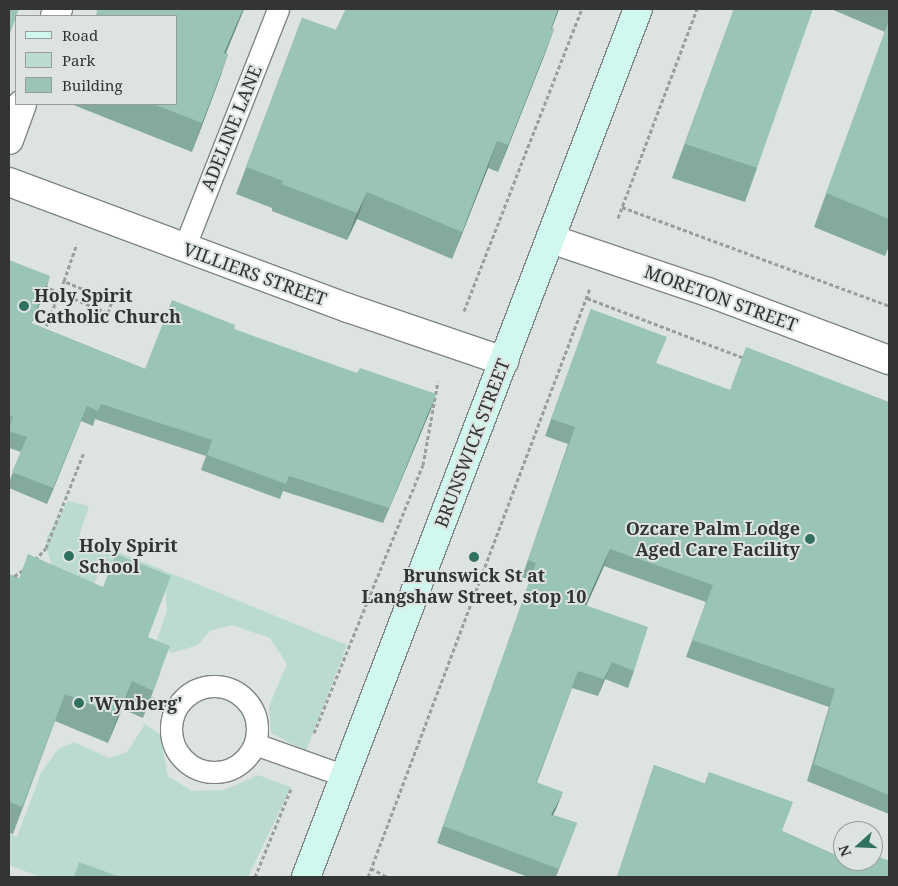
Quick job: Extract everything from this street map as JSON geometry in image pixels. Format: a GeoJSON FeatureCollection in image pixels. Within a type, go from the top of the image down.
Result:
{"type":"FeatureCollection","features":[{"type":"Feature","properties":{"kind":"main road","name":"BRUNSWICK STREET"},"geometry":{"type":"LineString","coordinates":[[306,877],[638,9]]}},
{"type":"Feature","properties":{"kind":"street"},"geometry":{"type":"LineString","coordinates":[[9,140],[22,105]]}},
{"type":"Feature","properties":{"kind":"street","name":"VILLIERS STREET"},"geometry":{"type":"LineString","coordinates":[[9,182],[88,213],[348,308],[504,361]]}},
{"type":"Feature","properties":{"kind":"street","name":"MORETON STREET"},"geometry":{"type":"LineString","coordinates":[[551,239],[708,292],[889,360]]}},
{"type":"Feature","properties":{"kind":"lane","name":"ADELINE LANE"},"geometry":{"type":"LineString","coordinates":[[184,248],[278,9]]}},
{"type":"Feature","properties":{"kind":"lane"},"geometry":{"type":"LineString","coordinates":[[208,686],[222,686],[235,691],[246,700],[254,712],[257,726],[250,754],[239,765],[226,771],[211,773],[196,770],[184,761],[175,749],[170,736],[175,708],[183,698],[195,689],[208,686]]}},
{"type":"Feature","properties":{"kind":"lane"},"geometry":{"type":"LineString","coordinates":[[254,744],[344,776]]}},
{"type":"Feature","properties":{"kind":"path"},"geometry":{"type":"LineString","coordinates":[[464,311],[582,9]]}},
{"type":"Feature","properties":{"kind":"path"},"geometry":{"type":"LineString","coordinates":[[618,218],[697,9]]}},
{"type":"Feature","properties":{"kind":"path"},"geometry":{"type":"LineString","coordinates":[[622,206],[889,306]]}},
{"type":"Feature","properties":{"kind":"path"},"geometry":{"type":"LineString","coordinates":[[44,334],[88,213]]}},
{"type":"Feature","properties":{"kind":"path"},"geometry":{"type":"LineString","coordinates":[[42,285],[108,313],[112,301],[64,281]]}},
{"type":"Feature","properties":{"kind":"path"},"geometry":{"type":"LineString","coordinates":[[368,877],[591,286]]}},
{"type":"Feature","properties":{"kind":"path"},"geometry":{"type":"LineString","coordinates":[[586,298],[752,361]]}},
{"type":"Feature","properties":{"kind":"path"},"geometry":{"type":"LineString","coordinates":[[255,877],[423,465],[438,381]]}},
{"type":"Feature","properties":{"kind":"path"},"geometry":{"type":"LineString","coordinates":[[9,580],[29,566],[46,548],[84,452]]}},
{"type":"Feature","properties":{"kind":"path"},"geometry":{"type":"LineString","coordinates":[[151,698],[175,708]]}},
{"type":"Feature","properties":{"kind":"path"},"geometry":{"type":"LineString","coordinates":[[371,868],[386,877]]}},
{"type":"Feature","properties":{"kind":"green space"},"geometry":{"type":"Polygon","coordinates":[[[68,501],[89,506],[79,536],[347,645],[306,751],[271,733],[269,706],[287,664],[270,638],[232,625],[210,631],[198,645],[172,653],[157,640],[167,610],[165,586],[116,565],[98,575],[92,589],[58,583],[46,548],[47,537],[68,501]]]}},
{"type":"Feature","properties":{"kind":"green space"},"geometry":{"type":"Polygon","coordinates":[[[145,724],[160,734],[168,776],[192,791],[224,790],[258,775],[291,787],[248,877],[40,877],[9,865],[9,834],[17,837],[41,773],[58,749],[74,742],[109,758],[127,752],[145,724]]]}},
{"type":"Feature","properties":{"kind":"building"},"geometry":{"type":"Polygon","coordinates":[[[9,9],[19,9],[15,15],[9,36],[9,9]]]}},
{"type":"Feature","properties":{"kind":"building"},"geometry":{"type":"Polygon","coordinates":[[[98,9],[243,9],[224,53],[228,54],[202,123],[156,105],[178,105],[178,15],[96,15],[98,9]]]}},
{"type":"Feature","properties":{"kind":"building"},"geometry":{"type":"Polygon","coordinates":[[[346,9],[558,9],[551,28],[554,29],[508,145],[497,141],[462,232],[367,192],[357,213],[281,184],[283,181],[246,167],[302,18],[336,30],[346,9]]]}},
{"type":"Feature","properties":{"kind":"building"},"geometry":{"type":"Polygon","coordinates":[[[734,9],[813,9],[757,168],[685,144],[734,9]]]}},
{"type":"Feature","properties":{"kind":"building"},"geometry":{"type":"Polygon","coordinates":[[[889,20],[889,219],[826,193],[889,20]]]}},
{"type":"Feature","properties":{"kind":"building"},"geometry":{"type":"Polygon","coordinates":[[[9,260],[50,276],[31,323],[145,369],[172,300],[235,325],[234,329],[357,373],[360,368],[436,394],[389,508],[289,476],[286,484],[207,455],[212,440],[101,404],[98,411],[87,406],[53,488],[12,472],[27,437],[9,431],[13,417],[9,415],[9,260]]]}},
{"type":"Feature","properties":{"kind":"building"},"geometry":{"type":"Polygon","coordinates":[[[591,309],[667,337],[656,363],[730,390],[746,347],[889,402],[889,795],[814,764],[835,689],[692,640],[713,585],[610,549],[585,605],[648,627],[634,671],[612,662],[604,679],[578,671],[536,782],[563,792],[551,815],[577,823],[559,869],[443,826],[536,563],[528,560],[575,427],[551,419],[591,309]]]}},
{"type":"Feature","properties":{"kind":"building","name":"'Wynberg'"},"geometry":{"type":"Polygon","coordinates":[[[28,554],[103,587],[116,554],[171,576],[148,637],[170,646],[153,691],[132,681],[118,716],[65,694],[22,807],[9,802],[9,574],[19,579],[28,554]]]}},
{"type":"Feature","properties":{"kind":"building"},"geometry":{"type":"Polygon","coordinates":[[[654,765],[706,784],[709,772],[793,802],[782,831],[833,854],[833,871],[883,871],[883,858],[889,861],[889,877],[617,877],[654,765]]]}},
{"type":"Feature","properties":{"kind":"building"},"geometry":{"type":"Polygon","coordinates":[[[79,862],[120,877],[74,877],[79,862]]]}},
{"type":"Feature","properties":{"kind":"place","name":"Holy Spirit Catholic Church"},"geometry":{"type":"Point","coordinates":[24,306]}},
{"type":"Feature","properties":{"kind":"place","name":"Ozcare Palm Lodge Aged Care Facility"},"geometry":{"type":"Point","coordinates":[810,539]}},
{"type":"Feature","properties":{"kind":"place","name":"Holy Spirit School"},"geometry":{"type":"Point","coordinates":[69,556]}},
{"type":"Feature","properties":{"kind":"place","name":"Brunswick St at Langshaw Street, stop 10"},"geometry":{"type":"Point","coordinates":[474,557]}},
{"type":"Feature","properties":{"kind":"place","name":"'Wynberg'"},"geometry":{"type":"Point","coordinates":[79,703]}}]}
